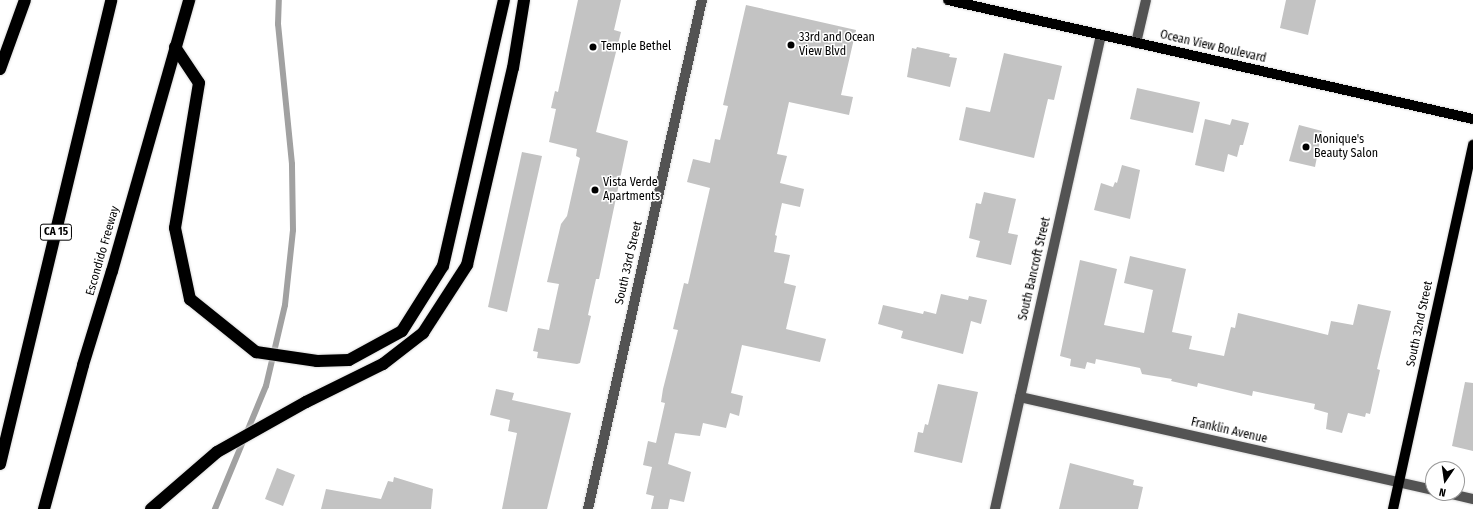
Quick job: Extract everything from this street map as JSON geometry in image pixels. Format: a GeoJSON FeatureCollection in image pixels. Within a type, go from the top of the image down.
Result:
{"type":"FeatureCollection","features":[{"type":"Feature","properties":{"kind":"highway"},"geometry":{"type":"LineString","coordinates":[[0,69],[25,0]]}},
{"type":"Feature","properties":{"kind":"highway","name":"CA 15"},"geometry":{"type":"LineString","coordinates":[[0,464],[111,0]]}},
{"type":"Feature","properties":{"kind":"highway","name":"Escondido Freeway"},"geometry":{"type":"LineString","coordinates":[[44,509],[83,365],[112,271],[189,0]]}},
{"type":"Feature","properties":{"kind":"highway"},"geometry":{"type":"LineString","coordinates":[[175,47],[199,82],[175,228],[190,300],[256,352],[316,361],[349,360],[402,331],[443,266],[504,0]]}},
{"type":"Feature","properties":{"kind":"highway"},"geometry":{"type":"LineString","coordinates":[[151,509],[217,452],[306,402],[383,364],[423,333],[467,265],[513,68],[524,0]]}},
{"type":"Feature","properties":{"kind":"main road","name":"Ocean View Boulevard"},"geometry":{"type":"LineString","coordinates":[[948,0],[1473,118]]}},
{"type":"Feature","properties":{"kind":"main road","name":"South 32nd Street"},"geometry":{"type":"LineString","coordinates":[[1393,509],[1473,145]]}},
{"type":"Feature","properties":{"kind":"street","name":"South 33rd Street"},"geometry":{"type":"LineString","coordinates":[[588,509],[702,0]]}},
{"type":"Feature","properties":{"kind":"street"},"geometry":{"type":"LineString","coordinates":[[1136,42],[1146,0]]}},
{"type":"Feature","properties":{"kind":"street","name":"South Bancroft Street"},"geometry":{"type":"LineString","coordinates":[[995,509],[1101,35]]}},
{"type":"Feature","properties":{"kind":"street","name":"Franklin Avenue"},"geometry":{"type":"LineString","coordinates":[[1020,397],[1425,488]]}},
{"type":"Feature","properties":{"kind":"building"},"geometry":{"type":"Polygon","coordinates":[[[578,0],[621,0],[614,30],[621,32],[596,132],[628,141],[599,279],[596,279],[588,315],[591,316],[580,363],[577,364],[537,358],[538,352],[533,351],[538,328],[549,330],[559,284],[547,282],[561,224],[567,216],[580,158],[576,156],[577,149],[549,142],[556,109],[551,108],[555,91],[558,92],[578,0]]]}},
{"type":"Feature","properties":{"kind":"building"},"geometry":{"type":"Polygon","coordinates":[[[1286,0],[1316,0],[1308,35],[1280,28],[1286,0]]]}},
{"type":"Feature","properties":{"kind":"building"},"geometry":{"type":"Polygon","coordinates":[[[746,5],[856,30],[841,95],[853,97],[849,115],[789,102],[777,154],[787,156],[780,183],[804,189],[800,207],[782,203],[775,235],[777,236],[774,252],[790,255],[784,283],[796,286],[786,329],[826,339],[820,362],[742,345],[731,393],[743,396],[739,416],[730,413],[726,428],[703,423],[700,436],[675,433],[668,464],[691,472],[684,502],[670,499],[668,509],[651,509],[654,496],[646,494],[652,467],[643,465],[648,441],[656,443],[665,403],[661,402],[663,389],[678,330],[673,329],[684,283],[688,284],[710,188],[687,182],[693,159],[710,163],[715,139],[720,140],[728,106],[723,105],[746,5]]]}},
{"type":"Feature","properties":{"kind":"building"},"geometry":{"type":"Polygon","coordinates":[[[917,47],[950,54],[949,57],[957,58],[950,87],[907,77],[912,48],[916,49],[917,47]]]}},
{"type":"Feature","properties":{"kind":"building"},"geometry":{"type":"Polygon","coordinates":[[[1004,53],[1062,66],[1054,100],[1048,99],[1034,158],[959,140],[966,107],[990,112],[1004,53]]]}},
{"type":"Feature","properties":{"kind":"building"},"geometry":{"type":"Polygon","coordinates":[[[1137,88],[1200,102],[1193,133],[1130,119],[1137,88]]]}},
{"type":"Feature","properties":{"kind":"building"},"geometry":{"type":"Polygon","coordinates":[[[1205,119],[1230,125],[1232,119],[1249,123],[1243,145],[1240,145],[1237,157],[1228,154],[1224,172],[1195,165],[1205,119]]]}},
{"type":"Feature","properties":{"kind":"building","name":"Monique's Beauty Salon"},"geometry":{"type":"Polygon","coordinates":[[[1299,125],[1322,131],[1315,167],[1289,161],[1299,125]]]}},
{"type":"Feature","properties":{"kind":"building"},"geometry":{"type":"Polygon","coordinates":[[[522,152],[542,156],[507,312],[488,307],[522,152]]]}},
{"type":"Feature","properties":{"kind":"building"},"geometry":{"type":"Polygon","coordinates":[[[1122,165],[1140,170],[1130,219],[1094,210],[1101,183],[1113,187],[1115,182],[1117,183],[1122,165]]]}},
{"type":"Feature","properties":{"kind":"building"},"geometry":{"type":"Polygon","coordinates":[[[984,192],[1016,199],[1008,233],[1018,235],[1011,265],[976,257],[980,241],[969,238],[976,203],[981,204],[984,192]]]}},
{"type":"Feature","properties":{"kind":"building"},"geometry":{"type":"Polygon","coordinates":[[[1130,256],[1186,269],[1172,332],[1192,336],[1189,349],[1224,356],[1231,327],[1235,328],[1238,313],[1328,335],[1331,321],[1353,325],[1358,304],[1391,311],[1377,369],[1380,370],[1370,414],[1366,413],[1365,417],[1348,413],[1342,433],[1326,429],[1328,413],[1314,409],[1315,404],[1253,391],[1252,396],[1198,383],[1197,387],[1171,381],[1172,379],[1142,374],[1140,368],[1096,359],[1095,364],[1087,362],[1085,369],[1070,366],[1071,359],[1060,356],[1080,260],[1117,269],[1104,325],[1144,333],[1153,290],[1124,283],[1130,256]]]}},
{"type":"Feature","properties":{"kind":"building"},"geometry":{"type":"Polygon","coordinates":[[[941,294],[968,300],[969,296],[987,300],[981,324],[971,321],[963,354],[901,338],[903,331],[878,324],[883,305],[923,314],[924,311],[936,314],[941,294]]]}},
{"type":"Feature","properties":{"kind":"building"},"geometry":{"type":"Polygon","coordinates":[[[1465,382],[1473,383],[1473,451],[1452,446],[1465,382]]]}},
{"type":"Feature","properties":{"kind":"building"},"geometry":{"type":"Polygon","coordinates":[[[938,384],[978,392],[962,463],[914,452],[918,432],[923,433],[925,424],[928,425],[938,384]]]}},
{"type":"Feature","properties":{"kind":"building"},"geometry":{"type":"Polygon","coordinates":[[[496,389],[514,393],[512,400],[571,413],[547,509],[502,509],[517,433],[508,431],[510,420],[490,415],[496,389]]]}},
{"type":"Feature","properties":{"kind":"building"},"geometry":{"type":"Polygon","coordinates":[[[1070,463],[1134,480],[1133,485],[1143,487],[1138,509],[1059,509],[1070,463]]]}},
{"type":"Feature","properties":{"kind":"building"},"geometry":{"type":"Polygon","coordinates":[[[277,468],[295,475],[283,506],[265,499],[277,468]]]}},
{"type":"Feature","properties":{"kind":"building"},"geometry":{"type":"Polygon","coordinates":[[[394,477],[433,489],[431,509],[321,509],[326,489],[381,499],[388,481],[393,482],[394,477]]]}},
{"type":"Feature","properties":{"kind":"waterway"},"geometry":{"type":"LineString","coordinates":[[215,509],[266,386],[285,305],[293,230],[292,164],[278,24],[279,0]]}},
{"type":"Feature","properties":{"kind":"place","name":"33rd and Ocean View Blvd"},"geometry":{"type":"Point","coordinates":[791,45]}},
{"type":"Feature","properties":{"kind":"place","name":"Temple Bethel"},"geometry":{"type":"Point","coordinates":[593,47]}},
{"type":"Feature","properties":{"kind":"place","name":"Monique's Beauty Salon"},"geometry":{"type":"Point","coordinates":[1306,147]}},
{"type":"Feature","properties":{"kind":"place","name":"Vista Verde Apartments"},"geometry":{"type":"Point","coordinates":[595,190]}}]}
